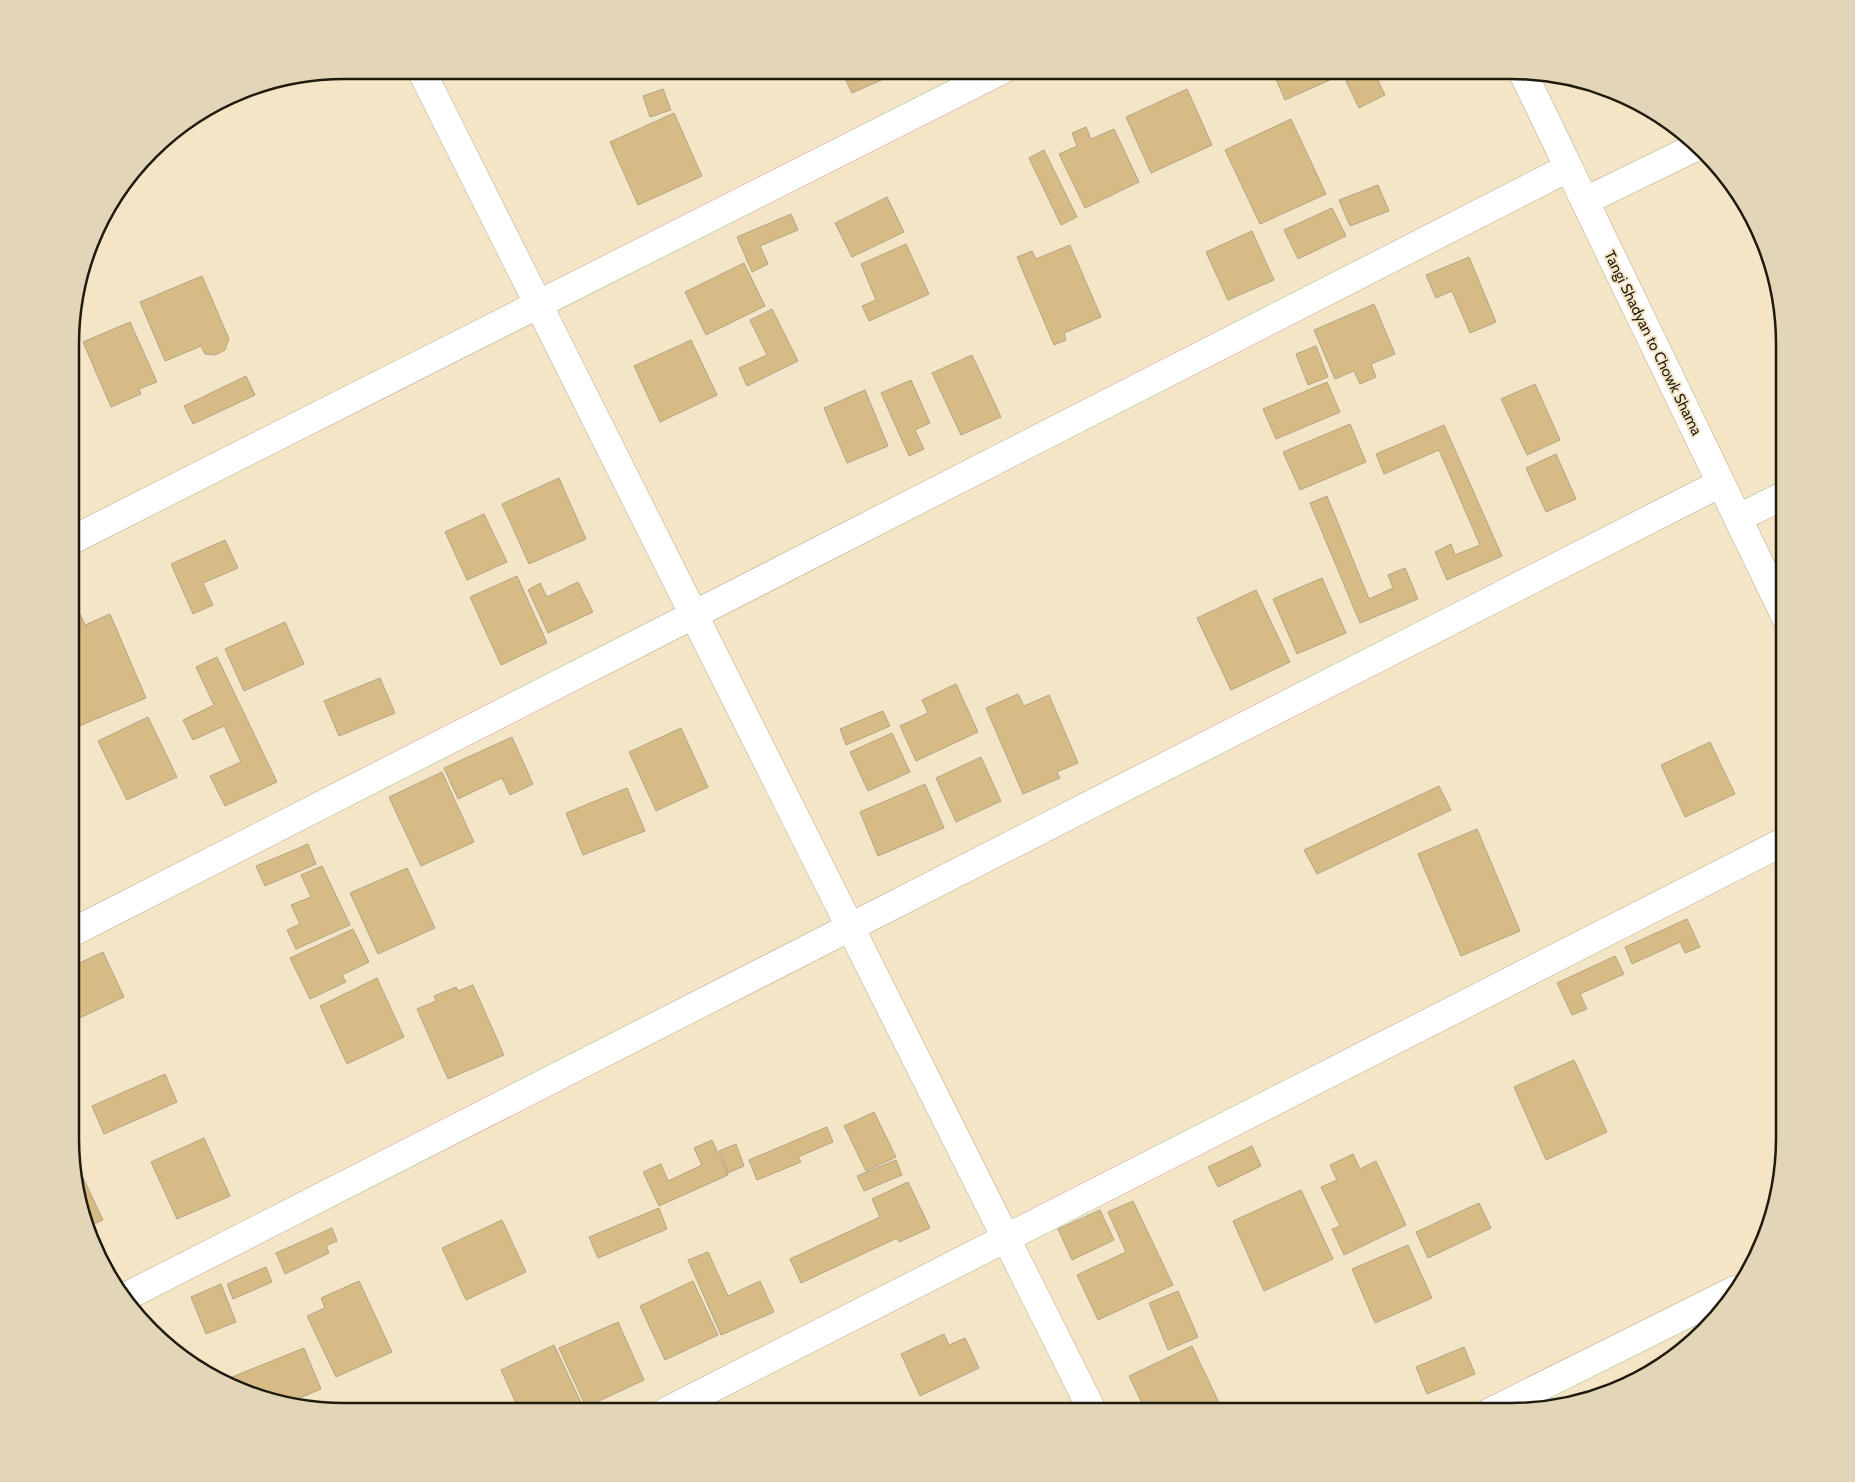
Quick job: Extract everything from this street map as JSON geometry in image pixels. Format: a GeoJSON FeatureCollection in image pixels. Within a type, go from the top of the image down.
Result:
{"type":"FeatureCollection","features":[{"type":"Feature","properties":{"kind":"street"},"geometry":{"type":"LineString","coordinates":[[425,79],[1088,1403]]}},
{"type":"Feature","properties":{"kind":"street"},"geometry":{"type":"LineString","coordinates":[[79,536],[984,79]]}},
{"type":"Feature","properties":{"kind":"street","name":"Tangi Shadyan to Chowk Shama"},"geometry":{"type":"LineString","coordinates":[[1526,79],[1776,597]]}},
{"type":"Feature","properties":{"kind":"street"},"geometry":{"type":"LineString","coordinates":[[1585,202],[1692,149]]}},
{"type":"Feature","properties":{"kind":"street"},"geometry":{"type":"LineString","coordinates":[[79,929],[1568,168]]}},
{"type":"Feature","properties":{"kind":"street"},"geometry":{"type":"LineString","coordinates":[[129,1295],[1721,483]]}},
{"type":"Feature","properties":{"kind":"street"},"geometry":{"type":"LineString","coordinates":[[1738,518],[1776,499]]}},
{"type":"Feature","properties":{"kind":"street"},"geometry":{"type":"LineString","coordinates":[[683,1403],[1776,846]]}},
{"type":"Feature","properties":{"kind":"street"},"geometry":{"type":"LineString","coordinates":[[1508,1403],[1726,1295]]}},
{"type":"Feature","properties":{"kind":"building"},"geometry":{"type":"Polygon","coordinates":[[[845,79],[884,79],[852,93],[845,79]]]}},
{"type":"Feature","properties":{"kind":"building"},"geometry":{"type":"Polygon","coordinates":[[[1276,79],[1332,79],[1285,100],[1276,79]]]}},
{"type":"Feature","properties":{"kind":"building"},"geometry":{"type":"Polygon","coordinates":[[[1350,79],[1377,79],[1385,95],[1359,108],[1346,81],[1350,79]]]}},
{"type":"Feature","properties":{"kind":"building"},"geometry":{"type":"Polygon","coordinates":[[[663,89],[671,110],[650,117],[643,96],[663,89]]]}},
{"type":"Feature","properties":{"kind":"building"},"geometry":{"type":"Polygon","coordinates":[[[1187,89],[1212,145],[1151,173],[1126,117],[1187,89]]]}},
{"type":"Feature","properties":{"kind":"building"},"geometry":{"type":"Polygon","coordinates":[[[674,113],[702,176],[638,205],[610,142],[674,113]]]}},
{"type":"Feature","properties":{"kind":"building"},"geometry":{"type":"Polygon","coordinates":[[[1291,119],[1326,194],[1260,224],[1225,150],[1291,119]]]}},
{"type":"Feature","properties":{"kind":"building"},"geometry":{"type":"Polygon","coordinates":[[[1086,127],[1091,139],[1114,129],[1139,182],[1085,208],[1059,154],[1077,146],[1072,133],[1086,127]]]}},
{"type":"Feature","properties":{"kind":"building"},"geometry":{"type":"Polygon","coordinates":[[[1044,150],[1077,217],[1061,225],[1029,158],[1044,150]]]}},
{"type":"Feature","properties":{"kind":"building"},"geometry":{"type":"Polygon","coordinates":[[[1378,185],[1389,211],[1350,226],[1339,200],[1378,185]]]}},
{"type":"Feature","properties":{"kind":"building"},"geometry":{"type":"Polygon","coordinates":[[[887,197],[904,232],[852,257],[835,223],[887,197]]]}},
{"type":"Feature","properties":{"kind":"building"},"geometry":{"type":"Polygon","coordinates":[[[1332,208],[1346,236],[1298,259],[1284,230],[1332,208]]]}},
{"type":"Feature","properties":{"kind":"building"},"geometry":{"type":"Polygon","coordinates":[[[791,214],[798,230],[760,246],[768,264],[752,272],[737,237],[791,214]]]}},
{"type":"Feature","properties":{"kind":"building"},"geometry":{"type":"Polygon","coordinates":[[[1252,231],[1274,280],[1228,300],[1206,252],[1252,231]]]}},
{"type":"Feature","properties":{"kind":"building"},"geometry":{"type":"Polygon","coordinates":[[[906,244],[929,294],[869,321],[862,306],[876,300],[861,264],[906,244]]]}},
{"type":"Feature","properties":{"kind":"building"},"geometry":{"type":"Polygon","coordinates":[[[1070,245],[1101,317],[1064,333],[1066,340],[1054,345],[1017,257],[1032,251],[1036,259],[1070,245]]]}},
{"type":"Feature","properties":{"kind":"building"},"geometry":{"type":"Polygon","coordinates":[[[1469,257],[1496,322],[1470,333],[1452,291],[1436,298],[1426,275],[1469,257]]]}},
{"type":"Feature","properties":{"kind":"building"},"geometry":{"type":"Polygon","coordinates":[[[744,263],[765,306],[706,335],[685,292],[744,263]]]}},
{"type":"Feature","properties":{"kind":"building"},"geometry":{"type":"Polygon","coordinates":[[[202,276],[229,339],[225,350],[215,355],[205,354],[201,346],[165,361],[140,302],[202,276]]]}},
{"type":"Feature","properties":{"kind":"building"},"geometry":{"type":"Polygon","coordinates":[[[1374,304],[1395,354],[1371,364],[1376,377],[1360,384],[1354,371],[1335,379],[1314,330],[1374,304]]]}},
{"type":"Feature","properties":{"kind":"building"},"geometry":{"type":"Polygon","coordinates":[[[772,309],[798,361],[747,386],[739,368],[767,355],[750,320],[772,309]]]}},
{"type":"Feature","properties":{"kind":"building"},"geometry":{"type":"Polygon","coordinates":[[[130,322],[157,382],[139,389],[141,394],[111,407],[83,342],[130,322]]]}},
{"type":"Feature","properties":{"kind":"building"},"geometry":{"type":"Polygon","coordinates":[[[691,340],[717,395],[660,422],[634,366],[691,340]]]}},
{"type":"Feature","properties":{"kind":"building"},"geometry":{"type":"Polygon","coordinates":[[[1316,346],[1328,377],[1308,385],[1296,354],[1316,346]]]}},
{"type":"Feature","properties":{"kind":"building"},"geometry":{"type":"Polygon","coordinates":[[[972,355],[1001,417],[961,435],[932,373],[972,355]]]}},
{"type":"Feature","properties":{"kind":"building"},"geometry":{"type":"Polygon","coordinates":[[[246,376],[255,395],[193,424],[184,406],[246,376]]]}},
{"type":"Feature","properties":{"kind":"building"},"geometry":{"type":"Polygon","coordinates":[[[911,380],[930,423],[915,430],[924,449],[909,456],[881,393],[911,380]]]}},
{"type":"Feature","properties":{"kind":"building"},"geometry":{"type":"Polygon","coordinates":[[[1327,382],[1340,412],[1276,439],[1263,409],[1327,382]]]}},
{"type":"Feature","properties":{"kind":"building"},"geometry":{"type":"Polygon","coordinates":[[[1535,384],[1560,440],[1527,455],[1501,399],[1535,384]]]}},
{"type":"Feature","properties":{"kind":"building"},"geometry":{"type":"Polygon","coordinates":[[[865,390],[888,446],[847,463],[824,408],[865,390]]]}},
{"type":"Feature","properties":{"kind":"building"},"geometry":{"type":"Polygon","coordinates":[[[1350,424],[1366,462],[1300,490],[1283,452],[1350,424]]]}},
{"type":"Feature","properties":{"kind":"building"},"geometry":{"type":"Polygon","coordinates":[[[1444,425],[1502,556],[1447,580],[1435,552],[1451,544],[1455,555],[1480,545],[1439,450],[1384,474],[1376,454],[1444,425]]]}},
{"type":"Feature","properties":{"kind":"building"},"geometry":{"type":"Polygon","coordinates":[[[1556,454],[1576,499],[1546,512],[1526,468],[1556,454]]]}},
{"type":"Feature","properties":{"kind":"building"},"geometry":{"type":"Polygon","coordinates":[[[559,478],[586,539],[529,564],[502,504],[559,478]]]}},
{"type":"Feature","properties":{"kind":"building"},"geometry":{"type":"Polygon","coordinates":[[[1327,496],[1369,599],[1393,588],[1388,575],[1405,568],[1418,599],[1360,623],[1310,503],[1327,496]]]}},
{"type":"Feature","properties":{"kind":"building"},"geometry":{"type":"Polygon","coordinates":[[[484,514],[507,562],[467,580],[445,532],[484,514]]]}},
{"type":"Feature","properties":{"kind":"building"},"geometry":{"type":"Polygon","coordinates":[[[225,540],[238,568],[203,583],[213,605],[193,614],[171,564],[225,540]]]}},
{"type":"Feature","properties":{"kind":"building"},"geometry":{"type":"Polygon","coordinates":[[[517,576],[547,643],[501,665],[470,597],[517,576]]]}},
{"type":"Feature","properties":{"kind":"building"},"geometry":{"type":"Polygon","coordinates":[[[1322,578],[1346,633],[1297,654],[1273,599],[1322,578]]]}},
{"type":"Feature","properties":{"kind":"building"},"geometry":{"type":"Polygon","coordinates":[[[578,582],[593,612],[548,633],[528,590],[540,583],[547,597],[578,582]]]}},
{"type":"Feature","properties":{"kind":"building"},"geometry":{"type":"Polygon","coordinates":[[[1256,590],[1290,662],[1231,690],[1197,618],[1256,590]]]}},
{"type":"Feature","properties":{"kind":"building"},"geometry":{"type":"Polygon","coordinates":[[[79,614],[85,625],[110,614],[146,698],[79,726],[79,614]]]}},
{"type":"Feature","properties":{"kind":"building"},"geometry":{"type":"Polygon","coordinates":[[[285,622],[304,664],[244,691],[225,649],[285,622]]]}},
{"type":"Feature","properties":{"kind":"building"},"geometry":{"type":"Polygon","coordinates":[[[217,657],[277,782],[225,806],[210,776],[241,762],[224,726],[193,740],[183,720],[214,705],[196,667],[217,657]]]}},
{"type":"Feature","properties":{"kind":"building"},"geometry":{"type":"Polygon","coordinates":[[[380,678],[395,713],[339,736],[324,701],[380,678]]]}},
{"type":"Feature","properties":{"kind":"building"},"geometry":{"type":"Polygon","coordinates":[[[956,684],[978,732],[916,761],[900,726],[928,713],[922,700],[956,684]]]}},
{"type":"Feature","properties":{"kind":"building"},"geometry":{"type":"Polygon","coordinates":[[[1018,694],[1024,706],[1049,695],[1078,763],[1057,772],[1060,778],[1023,794],[986,708],[1018,694]]]}},
{"type":"Feature","properties":{"kind":"building"},"geometry":{"type":"Polygon","coordinates":[[[883,711],[890,726],[846,745],[840,729],[883,711]]]}},
{"type":"Feature","properties":{"kind":"building"},"geometry":{"type":"Polygon","coordinates":[[[148,717],[177,777],[127,800],[98,741],[148,717]]]}},
{"type":"Feature","properties":{"kind":"building"},"geometry":{"type":"Polygon","coordinates":[[[681,728],[708,787],[656,811],[629,752],[681,728]]]}},
{"type":"Feature","properties":{"kind":"building"},"geometry":{"type":"Polygon","coordinates":[[[892,733],[910,772],[868,791],[850,752],[892,733]]]}},
{"type":"Feature","properties":{"kind":"building"},"geometry":{"type":"Polygon","coordinates":[[[512,737],[533,784],[510,795],[502,778],[458,799],[444,768],[512,737]]]}},
{"type":"Feature","properties":{"kind":"building"},"geometry":{"type":"Polygon","coordinates":[[[1710,742],[1735,794],[1685,817],[1661,765],[1710,742]]]}},
{"type":"Feature","properties":{"kind":"building"},"geometry":{"type":"Polygon","coordinates":[[[981,757],[1001,801],[956,822],[936,778],[981,757]]]}},
{"type":"Feature","properties":{"kind":"building"},"geometry":{"type":"Polygon","coordinates":[[[442,772],[474,842],[421,866],[389,797],[442,772]]]}},
{"type":"Feature","properties":{"kind":"building"},"geometry":{"type":"Polygon","coordinates":[[[925,784],[944,828],[878,856],[860,812],[925,784]]]}},
{"type":"Feature","properties":{"kind":"building"},"geometry":{"type":"Polygon","coordinates":[[[1439,786],[1451,810],[1317,874],[1304,850],[1439,786]]]}},
{"type":"Feature","properties":{"kind":"building"},"geometry":{"type":"Polygon","coordinates":[[[627,788],[645,831],[583,855],[566,813],[627,788]]]}},
{"type":"Feature","properties":{"kind":"building"},"geometry":{"type":"Polygon","coordinates":[[[1477,829],[1520,931],[1461,956],[1418,854],[1477,829]]]}},
{"type":"Feature","properties":{"kind":"building"},"geometry":{"type":"Polygon","coordinates":[[[308,844],[316,864],[265,886],[256,866],[308,844]]]}},
{"type":"Feature","properties":{"kind":"building"},"geometry":{"type":"Polygon","coordinates":[[[322,866],[350,925],[296,949],[287,930],[300,924],[291,905],[311,897],[301,875],[322,866]]]}},
{"type":"Feature","properties":{"kind":"building"},"geometry":{"type":"Polygon","coordinates":[[[407,868],[435,928],[378,954],[350,893],[407,868]]]}},
{"type":"Feature","properties":{"kind":"building"},"geometry":{"type":"Polygon","coordinates":[[[1687,919],[1700,947],[1685,953],[1680,942],[1632,964],[1625,947],[1687,919]]]}},
{"type":"Feature","properties":{"kind":"building"},"geometry":{"type":"Polygon","coordinates":[[[353,929],[369,962],[342,975],[346,982],[310,999],[290,958],[353,929]]]}},
{"type":"Feature","properties":{"kind":"building"},"geometry":{"type":"Polygon","coordinates":[[[103,952],[124,997],[79,1018],[79,963],[103,952]]]}},
{"type":"Feature","properties":{"kind":"building"},"geometry":{"type":"Polygon","coordinates":[[[1615,956],[1624,974],[1580,994],[1587,1009],[1572,1015],[1557,983],[1615,956]]]}},
{"type":"Feature","properties":{"kind":"building"},"geometry":{"type":"Polygon","coordinates":[[[377,978],[404,1037],[347,1064],[320,1006],[377,978]]]}},
{"type":"Feature","properties":{"kind":"building"},"geometry":{"type":"Polygon","coordinates":[[[473,985],[504,1055],[448,1079],[417,1009],[436,1001],[434,996],[456,987],[458,991],[473,985]]]}},
{"type":"Feature","properties":{"kind":"building"},"geometry":{"type":"Polygon","coordinates":[[[1574,1060],[1607,1132],[1546,1160],[1514,1087],[1574,1060]]]}},
{"type":"Feature","properties":{"kind":"building"},"geometry":{"type":"Polygon","coordinates":[[[165,1074],[177,1102],[104,1134],[92,1106],[165,1074]]]}},
{"type":"Feature","properties":{"kind":"building"},"geometry":{"type":"Polygon","coordinates":[[[874,1112],[896,1157],[866,1171],[844,1126],[874,1112]]]}},
{"type":"Feature","properties":{"kind":"building"},"geometry":{"type":"Polygon","coordinates":[[[827,1127],[833,1142],[798,1157],[801,1162],[757,1180],[749,1160],[827,1127]]]}},
{"type":"Feature","properties":{"kind":"building"},"geometry":{"type":"Polygon","coordinates":[[[204,1138],[230,1196],[177,1219],[151,1162],[204,1138]]]}},
{"type":"Feature","properties":{"kind":"building"},"geometry":{"type":"Polygon","coordinates":[[[712,1140],[728,1175],[659,1206],[643,1172],[661,1164],[668,1181],[702,1165],[694,1148],[712,1140]]]}},
{"type":"Feature","properties":{"kind":"building"},"geometry":{"type":"Polygon","coordinates":[[[736,1144],[744,1166],[728,1173],[719,1151],[736,1144]]]}},
{"type":"Feature","properties":{"kind":"building"},"geometry":{"type":"Polygon","coordinates":[[[1252,1146],[1261,1166],[1218,1187],[1208,1167],[1252,1146]]]}},
{"type":"Feature","properties":{"kind":"building"},"geometry":{"type":"Polygon","coordinates":[[[1353,1154],[1360,1169],[1376,1161],[1406,1225],[1344,1255],[1332,1229],[1340,1226],[1321,1187],[1337,1180],[1330,1165],[1353,1154]]]}},
{"type":"Feature","properties":{"kind":"building"},"geometry":{"type":"Polygon","coordinates":[[[896,1160],[902,1175],[864,1191],[857,1176],[896,1160]]]}},
{"type":"Feature","properties":{"kind":"building"},"geometry":{"type":"Polygon","coordinates":[[[81,1173],[103,1220],[93,1224],[81,1173]]]}},
{"type":"Feature","properties":{"kind":"building"},"geometry":{"type":"Polygon","coordinates":[[[908,1182],[930,1228],[899,1242],[897,1238],[801,1283],[790,1259],[880,1217],[872,1199],[908,1182]]]}},
{"type":"Feature","properties":{"kind":"building"},"geometry":{"type":"Polygon","coordinates":[[[1301,1190],[1333,1259],[1264,1291],[1233,1221],[1301,1190]]]}},
{"type":"Feature","properties":{"kind":"building"},"geometry":{"type":"Polygon","coordinates":[[[1133,1201],[1173,1285],[1098,1320],[1077,1275],[1126,1252],[1108,1212],[1133,1201]]]}},
{"type":"Feature","properties":{"kind":"building"},"geometry":{"type":"Polygon","coordinates":[[[1479,1203],[1491,1228],[1428,1258],[1416,1232],[1479,1203]]]}},
{"type":"Feature","properties":{"kind":"building"},"geometry":{"type":"Polygon","coordinates":[[[659,1208],[667,1229],[598,1258],[589,1237],[659,1208]]]}},
{"type":"Feature","properties":{"kind":"building"},"geometry":{"type":"Polygon","coordinates":[[[1100,1210],[1114,1240],[1072,1260],[1058,1229],[1100,1210]]]}},
{"type":"Feature","properties":{"kind":"building"},"geometry":{"type":"Polygon","coordinates":[[[502,1220],[526,1272],[466,1300],[442,1248],[502,1220]]]}},
{"type":"Feature","properties":{"kind":"building"},"geometry":{"type":"Polygon","coordinates":[[[332,1228],[337,1241],[326,1246],[329,1253],[285,1274],[276,1253],[332,1228]]]}},
{"type":"Feature","properties":{"kind":"building"},"geometry":{"type":"Polygon","coordinates":[[[1408,1245],[1432,1298],[1375,1323],[1352,1269],[1408,1245]]]}},
{"type":"Feature","properties":{"kind":"building"},"geometry":{"type":"Polygon","coordinates":[[[708,1252],[728,1296],[760,1281],[774,1312],[721,1335],[688,1260],[708,1252]]]}},
{"type":"Feature","properties":{"kind":"building"},"geometry":{"type":"Polygon","coordinates":[[[266,1267],[272,1282],[233,1299],[227,1284],[266,1267]]]}},
{"type":"Feature","properties":{"kind":"building"},"geometry":{"type":"Polygon","coordinates":[[[359,1281],[392,1352],[336,1377],[307,1316],[325,1308],[321,1298],[359,1281]]]}},
{"type":"Feature","properties":{"kind":"building"},"geometry":{"type":"Polygon","coordinates":[[[693,1281],[718,1335],[665,1360],[640,1306],[693,1281]]]}},
{"type":"Feature","properties":{"kind":"building"},"geometry":{"type":"Polygon","coordinates":[[[221,1284],[236,1322],[206,1334],[191,1297],[221,1284]]]}},
{"type":"Feature","properties":{"kind":"building"},"geometry":{"type":"Polygon","coordinates":[[[1178,1291],[1198,1337],[1168,1350],[1149,1303],[1178,1291]]]}},
{"type":"Feature","properties":{"kind":"building"},"geometry":{"type":"Polygon","coordinates":[[[618,1322],[644,1380],[595,1403],[584,1403],[559,1348],[618,1322]]]}},
{"type":"Feature","properties":{"kind":"building"},"geometry":{"type":"Polygon","coordinates":[[[944,1334],[949,1345],[965,1338],[979,1368],[920,1396],[901,1354],[944,1334]]]}},
{"type":"Feature","properties":{"kind":"building"},"geometry":{"type":"Polygon","coordinates":[[[554,1345],[581,1403],[516,1403],[501,1370],[554,1345]]]}},
{"type":"Feature","properties":{"kind":"building"},"geometry":{"type":"Polygon","coordinates":[[[1192,1346],[1219,1403],[1142,1403],[1129,1376],[1192,1346]]]}},
{"type":"Feature","properties":{"kind":"building"},"geometry":{"type":"Polygon","coordinates":[[[1464,1347],[1475,1374],[1427,1394],[1416,1367],[1464,1347]]]}},
{"type":"Feature","properties":{"kind":"building"},"geometry":{"type":"Polygon","coordinates":[[[304,1348],[321,1389],[297,1399],[259,1389],[232,1377],[304,1348]]]}}]}
